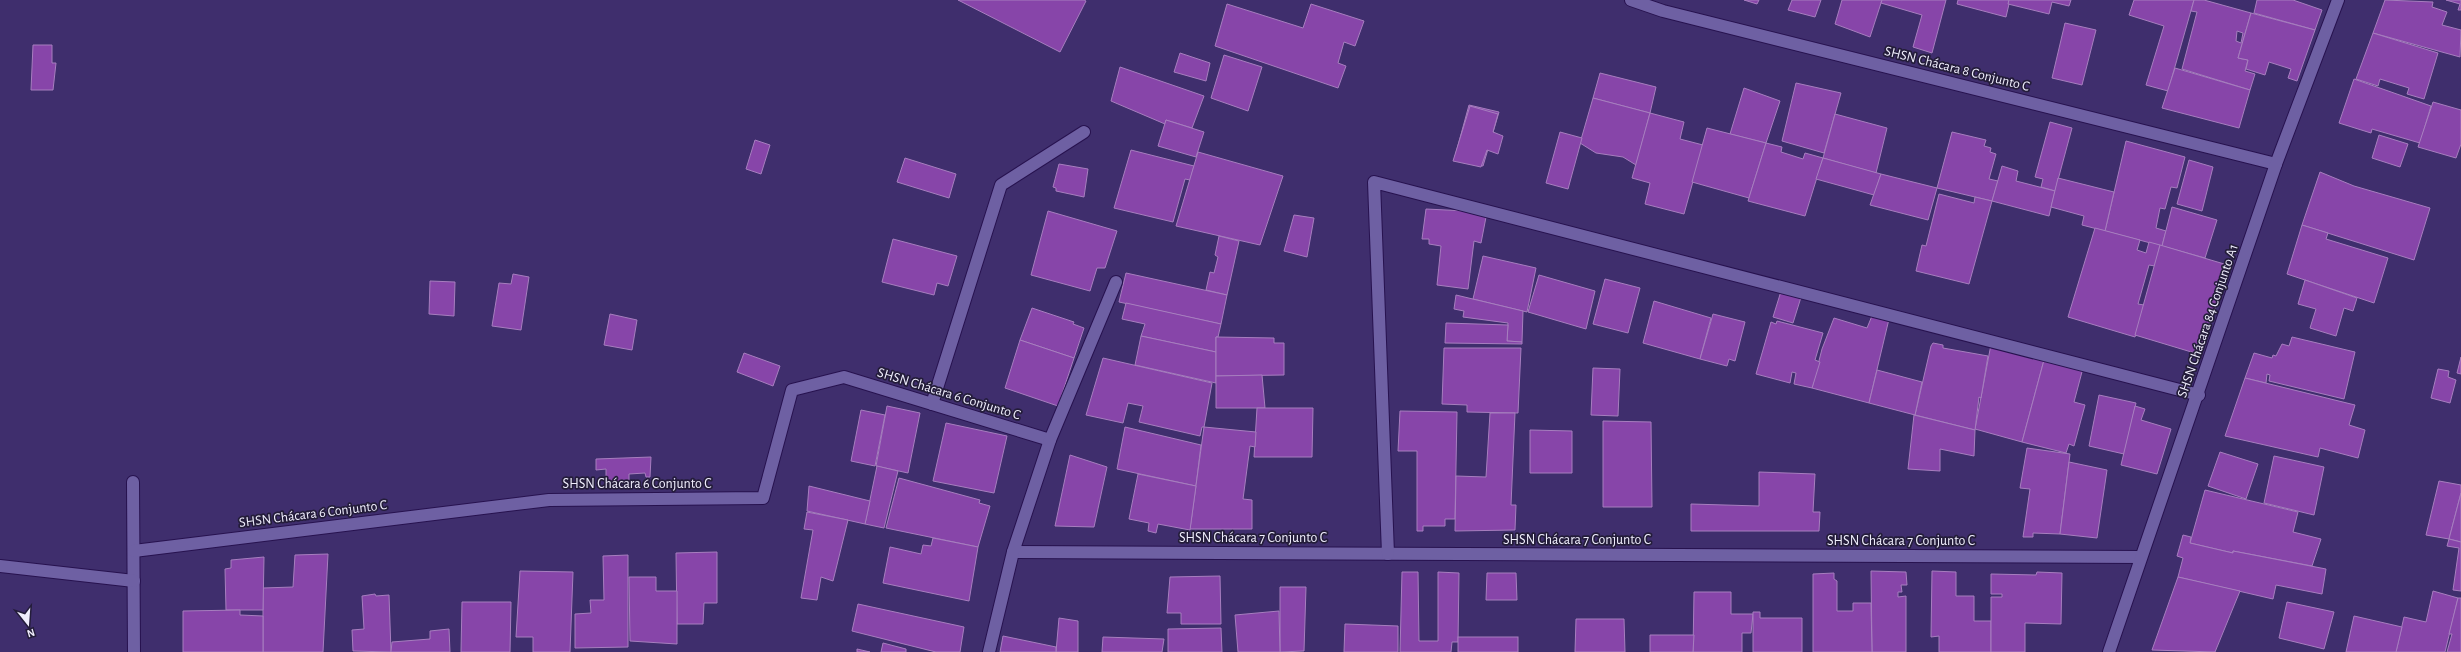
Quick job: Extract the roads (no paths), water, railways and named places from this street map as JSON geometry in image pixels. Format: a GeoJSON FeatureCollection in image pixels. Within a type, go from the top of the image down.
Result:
{"type":"FeatureCollection","features":[{"type":"Feature","properties":{"kind":"street","name":"SHSN Chácara 8 Conjunto C"},"geometry":{"type":"LineString","coordinates":[[1631,0],[1663,11],[2276,164]]}},
{"type":"Feature","properties":{"kind":"street","name":"SHSN Chácara 84 Conjunto A1"},"geometry":{"type":"LineString","coordinates":[[2109,652],[2199,394],[2276,164],[2338,0]]}},
{"type":"Feature","properties":{"kind":"street"},"geometry":{"type":"LineString","coordinates":[[932,404],[1001,185],[1084,132]]}},
{"type":"Feature","properties":{"kind":"street"},"geometry":{"type":"LineString","coordinates":[[1388,554],[1374,182],[2199,394]]}},
{"type":"Feature","properties":{"kind":"street"},"geometry":{"type":"LineString","coordinates":[[989,652],[1013,552],[1050,440],[1116,282]]}},
{"type":"Feature","properties":{"kind":"street","name":"SHSN Chácara 6 Conjunto C"},"geometry":{"type":"LineString","coordinates":[[134,551],[549,500],[763,498],[792,390],[844,377],[1050,440]]}},
{"type":"Feature","properties":{"kind":"street"},"geometry":{"type":"LineString","coordinates":[[133,482],[134,652]]}},
{"type":"Feature","properties":{"kind":"street","name":"SHSN Chácara 7 Conjunto C"},"geometry":{"type":"LineString","coordinates":[[1013,552],[2141,557]]}},
{"type":"Feature","properties":{"kind":"street"},"geometry":{"type":"LineString","coordinates":[[0,566],[134,581]]}}]}
